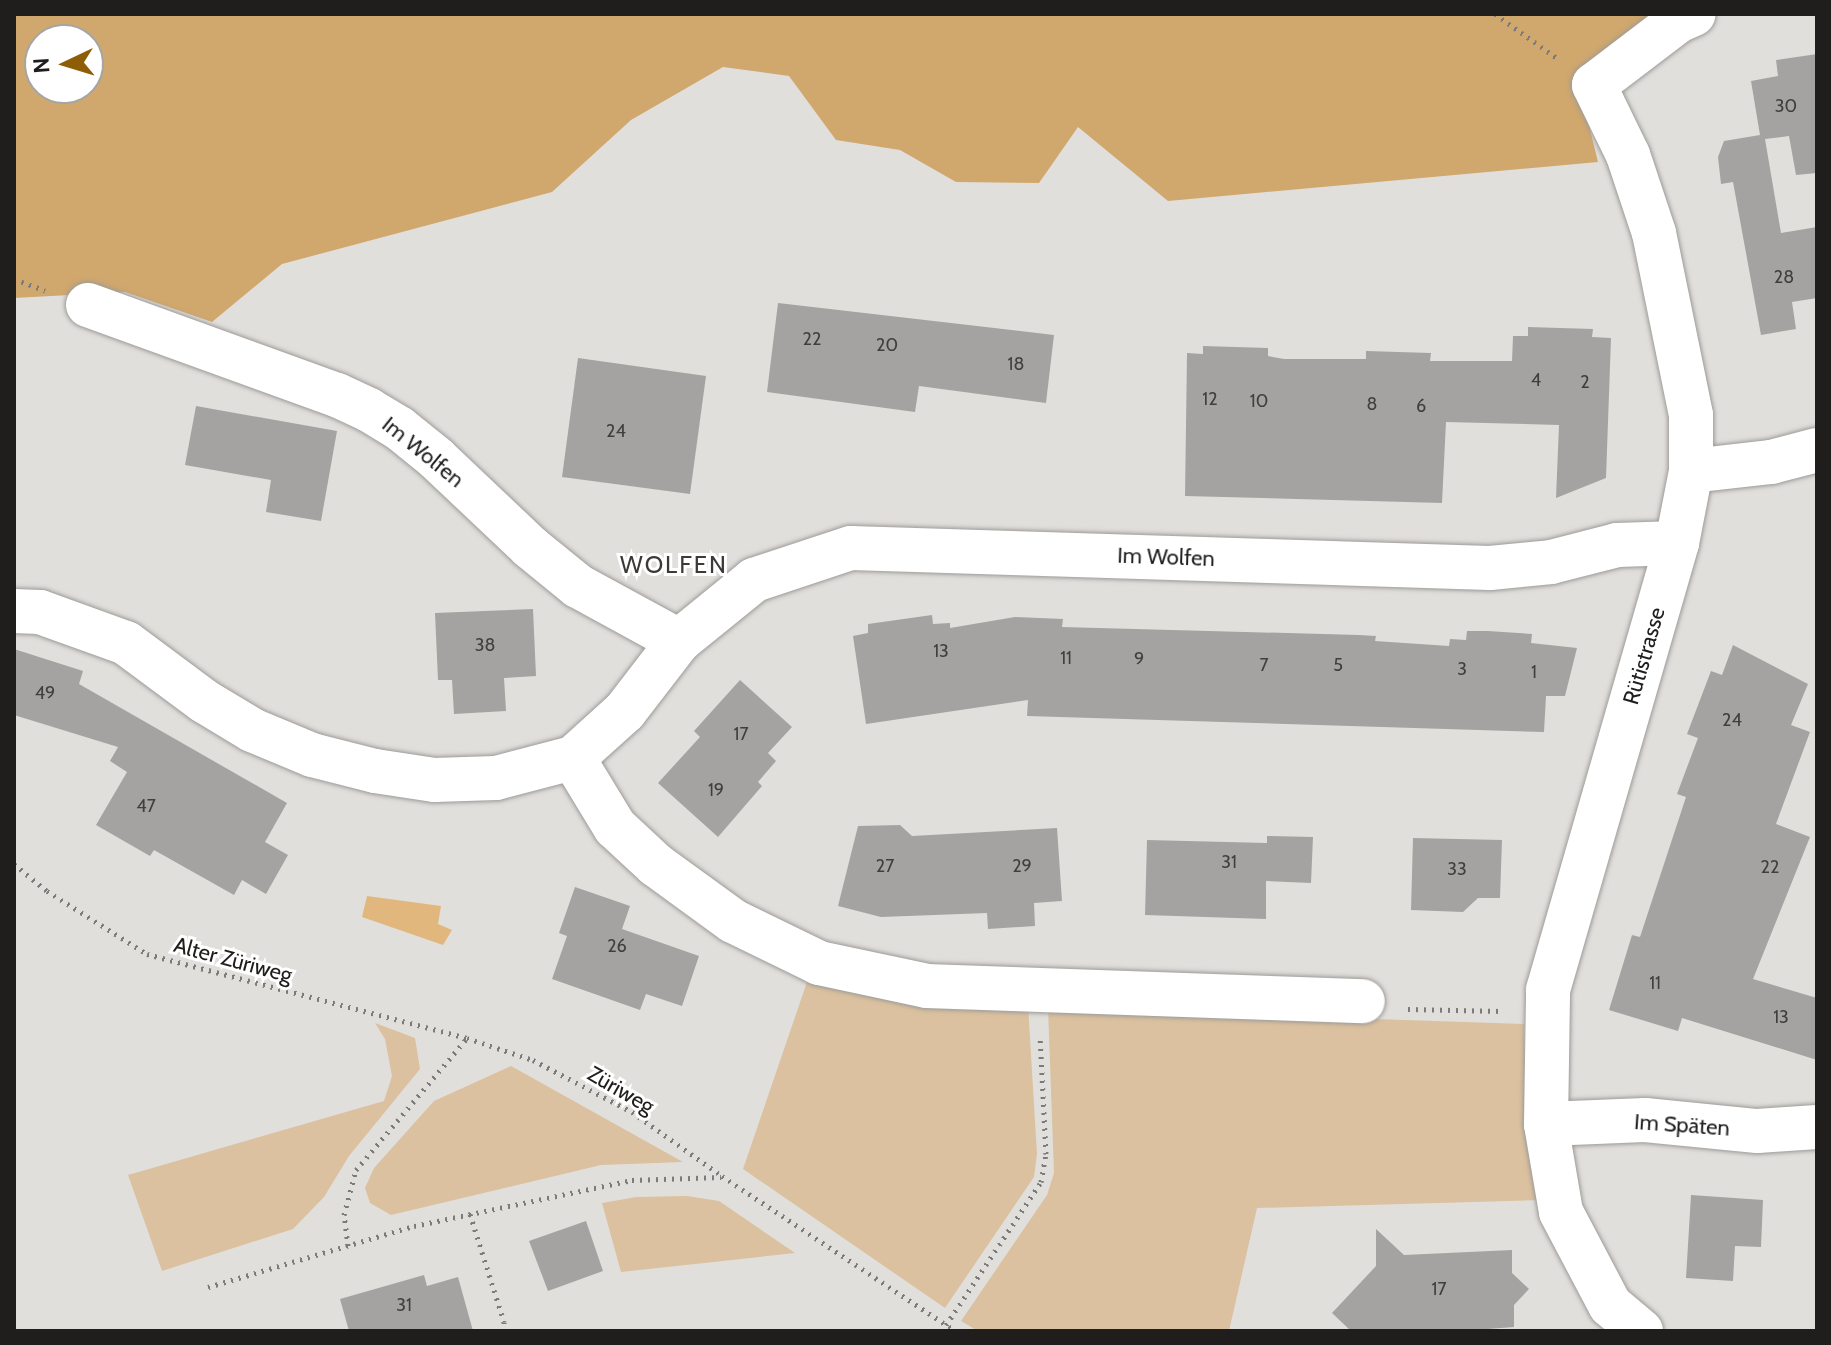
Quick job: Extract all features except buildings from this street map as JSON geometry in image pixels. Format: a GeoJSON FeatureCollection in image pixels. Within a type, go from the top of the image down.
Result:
{"type":"FeatureCollection","features":[{"type":"Feature","properties":{"kind":"street"},"geometry":{"type":"LineString","coordinates":[[1594,85],[1658,35],[1694,14]]}},
{"type":"Feature","properties":{"kind":"street","name":"Rütistrasse"},"geometry":{"type":"LineString","coordinates":[[1594,85],[1628,155],[1654,233],[1691,415],[1691,471],[1677,543],[1548,990],[1546,1124],[1561,1212],[1610,1305],[1641,1331]]}},
{"type":"Feature","properties":{"kind":"street","name":"Im Wolfen"},"geometry":{"type":"LineString","coordinates":[[88,305],[337,395],[369,410],[436,458],[530,547],[578,586],[679,641]]}},
{"type":"Feature","properties":{"kind":"street"},"geometry":{"type":"LineString","coordinates":[[1691,471],[1771,462],[1817,450]]}},
{"type":"Feature","properties":{"kind":"street","name":"Im Wolfen"},"geometry":{"type":"LineString","coordinates":[[14,611],[40,612],[126,643],[228,715],[312,755],[375,771],[434,780],[496,778],[573,758],[625,711],[679,641],[754,580],[851,548],[1490,568],[1551,562],[1617,545],[1677,543]]}},
{"type":"Feature","properties":{"kind":"street"},"geometry":{"type":"LineString","coordinates":[[573,758],[615,827],[656,865],[733,921],[819,963],[927,986],[1363,1001]]}},
{"type":"Feature","properties":{"kind":"street","name":"Im Späten"},"geometry":{"type":"LineString","coordinates":[[1546,1124],[1645,1120],[1757,1131],[1817,1127]]}},
{"type":"Feature","properties":{"kind":"path"},"geometry":{"type":"LineString","coordinates":[[1495,14],[1594,85]]}},
{"type":"Feature","properties":{"kind":"path","name":"Alter Züriweg"},"geometry":{"type":"LineString","coordinates":[[14,864],[47,891],[147,954],[467,1038]]}},
{"type":"Feature","properties":{"kind":"path"},"geometry":{"type":"LineString","coordinates":[[946,1325],[1041,1182],[1046,1154],[1038,991]]}},
{"type":"Feature","properties":{"kind":"path"},"geometry":{"type":"LineString","coordinates":[[1363,1001],[1384,1009],[1547,1013]]}},
{"type":"Feature","properties":{"kind":"path"},"geometry":{"type":"LineString","coordinates":[[348,1246],[344,1215],[356,1170],[467,1038]]}},
{"type":"Feature","properties":{"kind":"path","name":"Züriweg"},"geometry":{"type":"LineString","coordinates":[[467,1038],[533,1060],[632,1112],[722,1176],[955,1331]]}},
{"type":"Feature","properties":{"kind":"path"},"geometry":{"type":"LineString","coordinates":[[208,1287],[470,1214],[632,1180],[722,1176]]}},
{"type":"Feature","properties":{"kind":"path"},"geometry":{"type":"LineString","coordinates":[[470,1214],[504,1322],[504,1331]]}},
{"type":"Feature","properties":{"kind":"shaded area"},"geometry":{"type":"Polygon","coordinates":[[[14,14],[1697,14],[1582,97],[1598,162],[1168,201],[1078,127],[1039,183],[956,182],[900,150],[836,140],[789,76],[723,67],[631,120],[552,192],[282,264],[212,322],[125,292],[14,298],[14,14]]]}},
{"type":"Feature","properties":{"kind":"shaded area"},"geometry":{"type":"Polygon","coordinates":[[[367,896],[441,906],[438,924],[452,930],[443,945],[362,917],[367,896]]]}},
{"type":"Feature","properties":{"kind":"shaded area"},"geometry":{"type":"Polygon","coordinates":[[[807,982],[897,1000],[1028,1005],[1037,1154],[1034,1177],[945,1308],[743,1169],[807,982]]]}},
{"type":"Feature","properties":{"kind":"shaded area"},"geometry":{"type":"Polygon","coordinates":[[[1048,1008],[1524,1024],[1526,1138],[1540,1200],[1257,1208],[1229,1331],[978,1331],[961,1321],[1047,1195],[1054,1173],[1048,1008]]]}},
{"type":"Feature","properties":{"kind":"shaded area"},"geometry":{"type":"Polygon","coordinates":[[[375,1023],[415,1038],[420,1069],[349,1156],[324,1197],[293,1229],[162,1271],[128,1175],[384,1101],[392,1076],[385,1039],[375,1023]]]}},
{"type":"Feature","properties":{"kind":"shaded area"},"geometry":{"type":"Polygon","coordinates":[[[511,1066],[683,1162],[601,1165],[391,1215],[370,1203],[365,1188],[374,1168],[434,1101],[511,1066]]]}},
{"type":"Feature","properties":{"kind":"shaded area"},"geometry":{"type":"Polygon","coordinates":[[[687,1196],[719,1201],[795,1253],[621,1272],[602,1203],[636,1197],[687,1196]]]}},
{"type":"Feature","properties":{"kind":"district","name":"WOLFEN"},"geometry":{"type":"Point","coordinates":[674,565]}}]}
